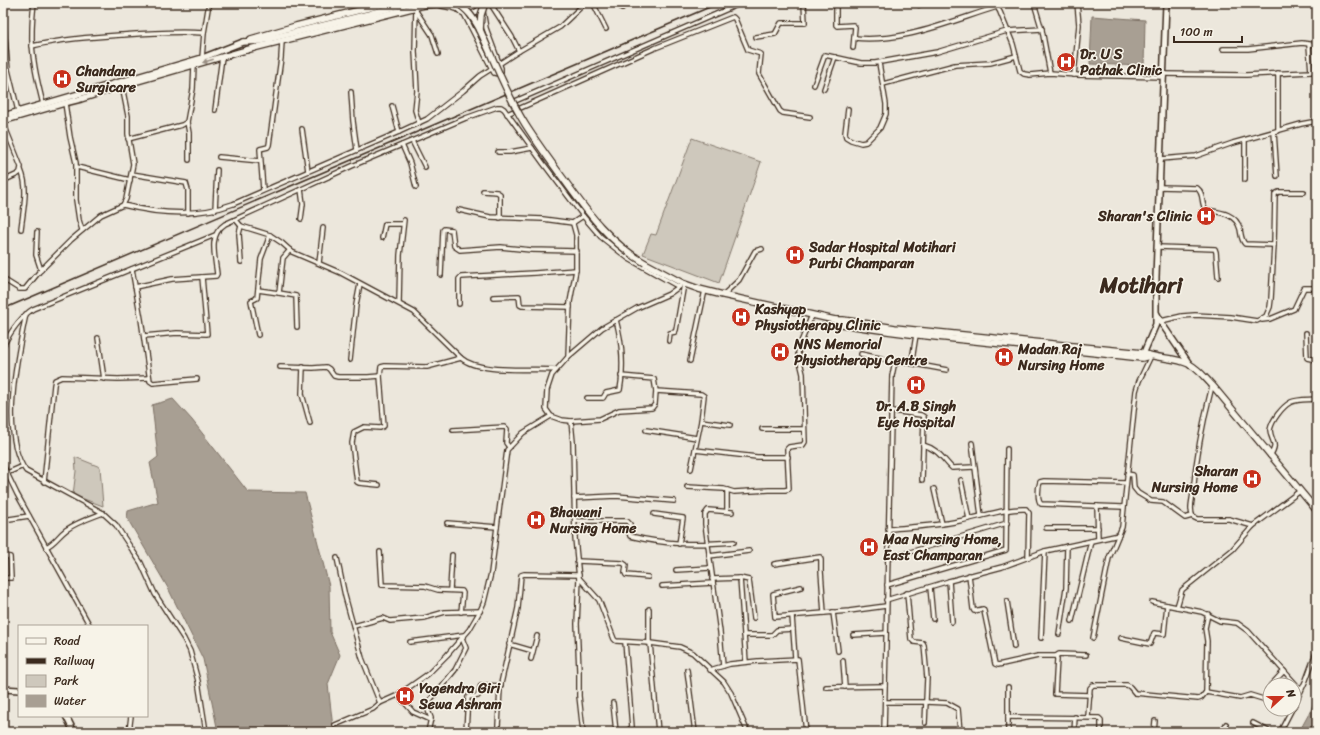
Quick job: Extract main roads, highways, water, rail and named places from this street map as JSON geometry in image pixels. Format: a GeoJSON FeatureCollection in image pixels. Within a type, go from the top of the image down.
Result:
{"type":"FeatureCollection","features":[{"type":"Feature","properties":{"kind":"main road"},"geometry":{"type":"LineString","coordinates":[[3,116],[202,58],[243,42],[281,30],[388,3]]}},
{"type":"Feature","properties":{"kind":"main road"},"geometry":{"type":"LineString","coordinates":[[243,42],[260,40],[369,14],[408,3]]}},
{"type":"Feature","properties":{"kind":"main road"},"geometry":{"type":"LineString","coordinates":[[1142,355],[1156,324],[1157,313],[1166,3]]}},
{"type":"Feature","properties":{"kind":"main road"},"geometry":{"type":"LineString","coordinates":[[3,122],[282,40],[437,4],[456,5],[467,10],[480,30],[513,102],[525,124],[594,220],[612,239],[635,257],[682,285],[835,320],[1142,355],[1182,362],[1196,369],[1212,386],[1317,511]]}},
{"type":"Feature","properties":{"kind":"main road"},"geometry":{"type":"LineString","coordinates":[[456,5],[464,14],[474,14],[478,12],[484,4]]}},
{"type":"Feature","properties":{"kind":"main road"},"geometry":{"type":"LineString","coordinates":[[480,30],[481,15],[484,4]]}},
{"type":"Feature","properties":{"kind":"main road"},"geometry":{"type":"LineString","coordinates":[[246,50],[260,40]]}},
{"type":"Feature","properties":{"kind":"main road"},"geometry":{"type":"LineString","coordinates":[[1157,313],[1190,365]]}},
{"type":"Feature","properties":{"kind":"main road"},"geometry":{"type":"LineString","coordinates":[[835,320],[842,324],[916,335],[1142,355]]}},
{"type":"Feature","properties":{"kind":"main road"},"geometry":{"type":"LineString","coordinates":[[3,689],[18,690]]}},
{"type":"Feature","properties":{"kind":"main road"},"geometry":{"type":"LineString","coordinates":[[66,717],[74,732]]}},
{"type":"Feature","properties":{"kind":"water"},"geometry":{"type":"Polygon","coordinates":[[[1092,16],[1145,20],[1144,66],[1090,64],[1092,16]]]}},
{"type":"Feature","properties":{"kind":"water"},"geometry":{"type":"Polygon","coordinates":[[[173,399],[192,420],[248,492],[305,493],[329,586],[330,632],[340,655],[328,684],[333,728],[338,732],[218,732],[203,659],[168,588],[127,518],[128,511],[158,502],[150,463],[158,457],[152,405],[173,399]]]}},
{"type":"Feature","properties":{"kind":"water"},"geometry":{"type":"Polygon","coordinates":[[[1317,691],[1317,732],[1299,732],[1311,710],[1317,691]]]}},
{"type":"Feature","properties":{"kind":"railway"},"geometry":{"type":"LineString","coordinates":[[3,309],[719,3]]}},
{"type":"Feature","properties":{"kind":"place","name":"Dr. U S Pathak Clinic"},"geometry":{"type":"Point","coordinates":[1066,62]}},
{"type":"Feature","properties":{"kind":"place","name":"Chandana Surgicare"},"geometry":{"type":"Point","coordinates":[62,79]}},
{"type":"Feature","properties":{"kind":"place","name":"Sharan's Clinic"},"geometry":{"type":"Point","coordinates":[1206,216]}},
{"type":"Feature","properties":{"kind":"place","name":"Sadar Hospital Motihari Purbi Champaran"},"geometry":{"type":"Point","coordinates":[795,255]}},
{"type":"Feature","properties":{"kind":"place","name":"Kashyap Physiotherapy Clinic"},"geometry":{"type":"Point","coordinates":[741,317]}},
{"type":"Feature","properties":{"kind":"place","name":"NNS Memorial Physiotherapy Centre"},"geometry":{"type":"Point","coordinates":[780,352]}},
{"type":"Feature","properties":{"kind":"place","name":"Madan Raj Nursing Home"},"geometry":{"type":"Point","coordinates":[1004,357]}},
{"type":"Feature","properties":{"kind":"place","name":"Dr. A.B Singh Eye Hospital"},"geometry":{"type":"Point","coordinates":[916,385]}},
{"type":"Feature","properties":{"kind":"place","name":"Sharan Nursing Home"},"geometry":{"type":"Point","coordinates":[1252,479]}},
{"type":"Feature","properties":{"kind":"place","name":"Bhawani Nursing Home"},"geometry":{"type":"Point","coordinates":[536,520]}},
{"type":"Feature","properties":{"kind":"place","name":"Maa Nursing Home, East Champaran"},"geometry":{"type":"Point","coordinates":[869,547]}},
{"type":"Feature","properties":{"kind":"place","name":"Yogendra Giri Sewa Ashram"},"geometry":{"type":"Point","coordinates":[405,696]}},
{"type":"Feature","properties":{"kind":"district","name":"Motihari"},"geometry":{"type":"Point","coordinates":[1141,285]}}]}
